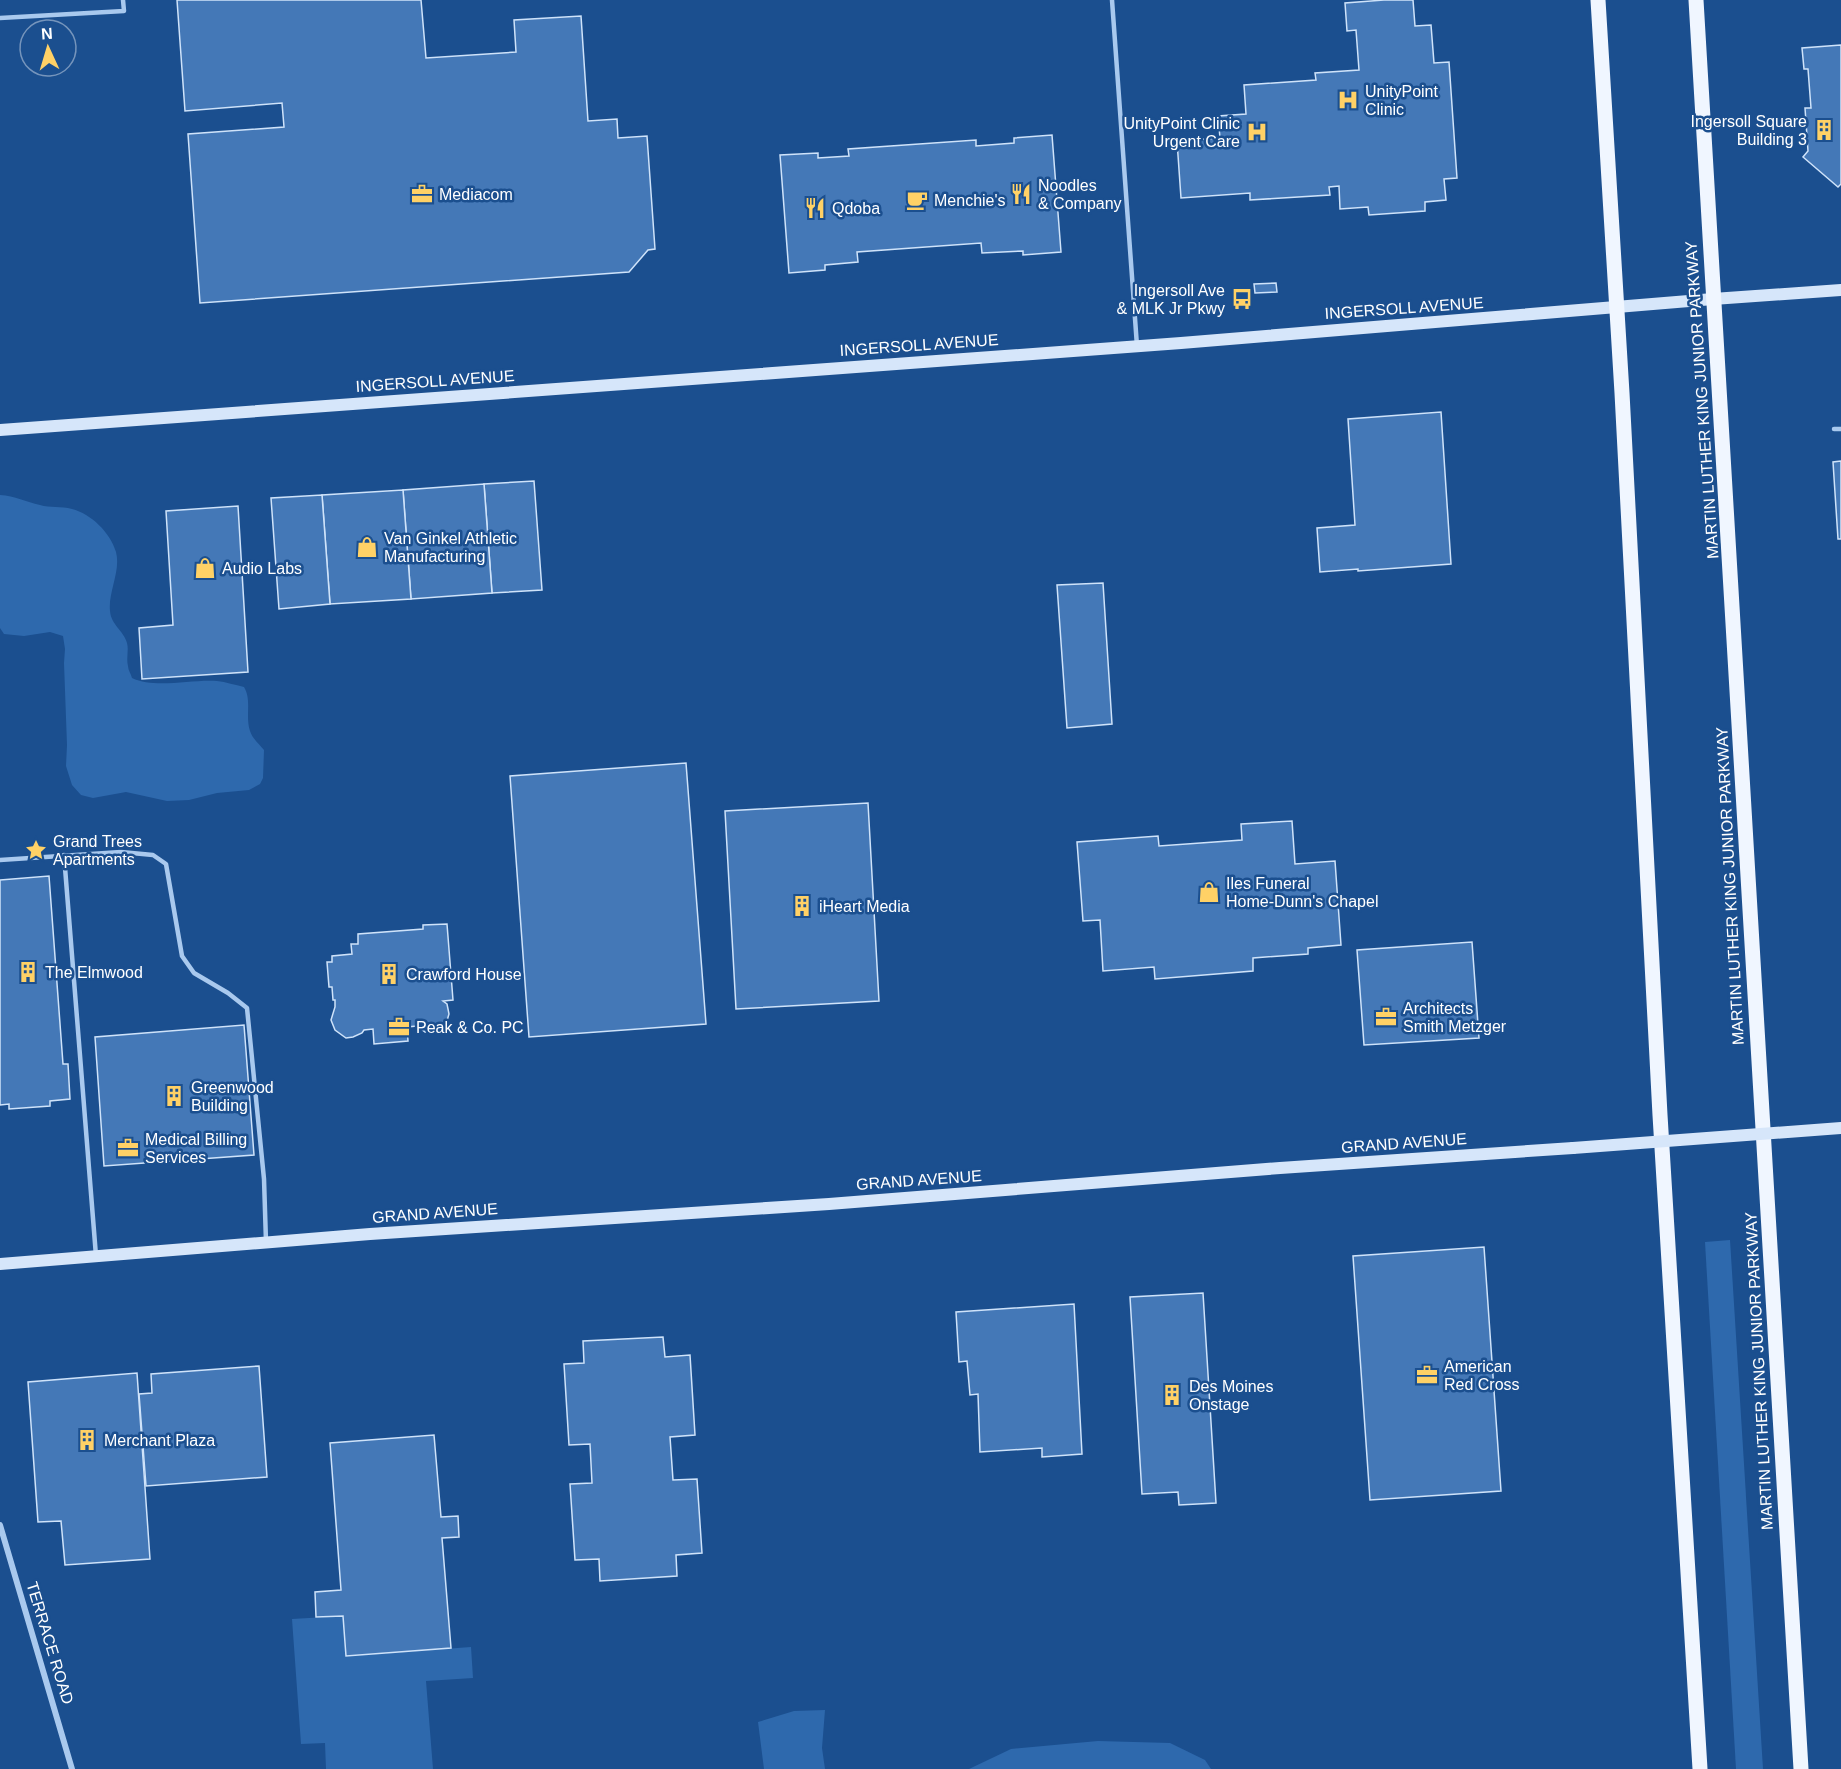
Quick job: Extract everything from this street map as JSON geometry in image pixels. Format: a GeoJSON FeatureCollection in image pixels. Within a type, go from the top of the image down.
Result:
{"type":"FeatureCollection","features":[{"type":"Feature","properties":{"kind":"main road"},"geometry":{"type":"LineString","coordinates":[[1598,0],[1617,307],[1660,1115],[1700,1769]]}},
{"type":"Feature","properties":{"kind":"main road","name":"MARTIN LUTHER KING JUNIOR PARKWAY"},"geometry":{"type":"LineString","coordinates":[[1696,0],[1801,1769]]}},
{"type":"Feature","properties":{"kind":"main road","name":"INGERSOLL AVENUE"},"geometry":{"type":"LineString","coordinates":[[0,430],[1137,346],[1841,290]]}},
{"type":"Feature","properties":{"kind":"main road","name":"GRAND AVENUE"},"geometry":{"type":"LineString","coordinates":[[0,1264],[370,1234],[829,1204],[1280,1168],[1841,1128]]}},
{"type":"Feature","properties":{"kind":"street","name":"TERRACE ROAD"},"geometry":{"type":"LineString","coordinates":[[0,1525],[72,1769]]}},
{"type":"Feature","properties":{"kind":"lane"},"geometry":{"type":"LineString","coordinates":[[0,18],[124,11],[123,0]]}},
{"type":"Feature","properties":{"kind":"lane"},"geometry":{"type":"LineString","coordinates":[[1112,0],[1137,346]]}},
{"type":"Feature","properties":{"kind":"lane"},"geometry":{"type":"LineString","coordinates":[[1834,429],[1841,429]]}},
{"type":"Feature","properties":{"kind":"lane"},"geometry":{"type":"LineString","coordinates":[[0,860],[121,852],[153,855],[166,864],[182,956],[194,973],[228,993],[247,1008],[264,1179],[266,1242]]}},
{"type":"Feature","properties":{"kind":"lane"},"geometry":{"type":"LineString","coordinates":[[64,855],[96,1256]]}},
{"type":"Feature","properties":{"kind":"shaded area"},"geometry":{"type":"Polygon","coordinates":[[[0,495],[44,506],[79,511],[99,525],[116,552],[117,567],[110,611],[127,643],[127,663],[132,678],[151,683],[217,681],[244,687],[248,697],[250,731],[264,750],[263,778],[260,784],[249,790],[217,793],[189,800],[167,801],[126,792],[93,798],[81,795],[72,785],[66,766],[63,636],[50,632],[24,636],[4,634],[0,628],[0,495]]]}},
{"type":"Feature","properties":{"kind":"shaded area"},"geometry":{"type":"Polygon","coordinates":[[[1730,1240],[1763,1769],[1736,1769],[1705,1242],[1730,1240]]]}},
{"type":"Feature","properties":{"kind":"shaded area"},"geometry":{"type":"Polygon","coordinates":[[[343,1616],[347,1656],[471,1647],[473,1678],[426,1681],[433,1769],[326,1769],[325,1743],[301,1744],[292,1619],[343,1616]]]}},
{"type":"Feature","properties":{"kind":"shaded area"},"geometry":{"type":"Polygon","coordinates":[[[825,1710],[822,1748],[825,1769],[764,1769],[758,1722],[794,1711],[825,1710]]]}},
{"type":"Feature","properties":{"kind":"shaded area"},"geometry":{"type":"Polygon","coordinates":[[[1098,1741],[1170,1743],[1205,1760],[1211,1769],[969,1769],[1011,1749],[1098,1741]]]}},
{"type":"Feature","properties":{"kind":"building","name":"Mediacom"},"geometry":{"type":"Polygon","coordinates":[[[177,0],[421,0],[426,58],[516,52],[514,20],[581,16],[588,121],[617,119],[618,138],[647,136],[655,249],[648,250],[629,272],[200,303],[188,134],[284,127],[282,103],[185,111],[177,0]]]}},
{"type":"Feature","properties":{"kind":"building","name":"UnityPoint Clinic"},"geometry":{"type":"Polygon","coordinates":[[[1413,0],[1415,26],[1431,25],[1434,63],[1449,62],[1457,178],[1444,179],[1446,200],[1425,202],[1425,211],[1369,215],[1368,207],[1340,209],[1339,186],[1329,187],[1330,195],[1250,200],[1250,193],[1181,198],[1177,141],[1220,138],[1218,116],[1246,114],[1244,85],[1316,80],[1315,73],[1359,70],[1356,30],[1347,31],[1345,3],[1413,0]]]}},
{"type":"Feature","properties":{"kind":"building","name":"Ingersoll Square Building 3"},"geometry":{"type":"Polygon","coordinates":[[[1841,45],[1841,184],[1838,187],[1803,157],[1808,151],[1805,108],[1811,108],[1808,69],[1804,69],[1802,48],[1841,45]]]}},
{"type":"Feature","properties":{"kind":"building"},"geometry":{"type":"Polygon","coordinates":[[[1052,135],[1061,252],[1023,255],[1023,251],[982,253],[981,243],[857,252],[858,262],[825,265],[825,270],[789,273],[780,155],[818,153],[818,158],[849,156],[848,149],[976,140],[976,146],[1014,143],[1014,138],[1052,135]]]}},
{"type":"Feature","properties":{"kind":"building"},"geometry":{"type":"Polygon","coordinates":[[[1276,283],[1277,292],[1255,293],[1254,284],[1276,283]]]}},
{"type":"Feature","properties":{"kind":"building"},"geometry":{"type":"Polygon","coordinates":[[[1441,412],[1451,564],[1320,572],[1317,528],[1355,525],[1348,419],[1441,412]]]}},
{"type":"Feature","properties":{"kind":"building"},"geometry":{"type":"Polygon","coordinates":[[[1841,461],[1841,539],[1838,539],[1833,462],[1841,461]]]}},
{"type":"Feature","properties":{"kind":"building"},"geometry":{"type":"Polygon","coordinates":[[[534,481],[542,590],[492,593],[484,484],[534,481]]]}},
{"type":"Feature","properties":{"kind":"building"},"geometry":{"type":"Polygon","coordinates":[[[484,484],[492,593],[411,599],[403,490],[484,484]]]}},
{"type":"Feature","properties":{"kind":"building","name":"Van Ginkel Athletic Manufacturing"},"geometry":{"type":"Polygon","coordinates":[[[403,490],[411,599],[330,604],[322,495],[403,490]]]}},
{"type":"Feature","properties":{"kind":"building"},"geometry":{"type":"Polygon","coordinates":[[[322,495],[330,604],[279,609],[271,498],[322,495]]]}},
{"type":"Feature","properties":{"kind":"building","name":"Audio Labs"},"geometry":{"type":"Polygon","coordinates":[[[238,506],[248,672],[142,679],[139,628],[173,625],[166,511],[238,506]]]}},
{"type":"Feature","properties":{"kind":"building"},"geometry":{"type":"Polygon","coordinates":[[[1103,583],[1112,724],[1067,728],[1057,585],[1103,583]]]}},
{"type":"Feature","properties":{"kind":"building"},"geometry":{"type":"Polygon","coordinates":[[[686,763],[706,1024],[529,1037],[510,776],[686,763]]]}},
{"type":"Feature","properties":{"kind":"building","name":"iHeart Media"},"geometry":{"type":"Polygon","coordinates":[[[868,803],[879,1001],[736,1009],[725,811],[868,803]]]}},
{"type":"Feature","properties":{"kind":"building","name":"Iles Funeral Home-Dunn's Chapel"},"geometry":{"type":"Polygon","coordinates":[[[1292,821],[1295,864],[1335,861],[1341,945],[1308,948],[1308,954],[1253,958],[1253,971],[1155,979],[1154,967],[1103,971],[1100,920],[1083,921],[1077,842],[1158,836],[1159,846],[1242,840],[1241,824],[1292,821]]]}},
{"type":"Feature","properties":{"kind":"building","name":"The Elmwood"},"geometry":{"type":"Polygon","coordinates":[[[49,876],[63,1064],[68,1064],[70,1099],[50,1101],[50,1106],[9,1109],[9,1104],[0,1105],[0,880],[49,876]]]}},
{"type":"Feature","properties":{"kind":"building","name":"Crawford House"},"geometry":{"type":"Polygon","coordinates":[[[447,924],[453,1000],[443,1001],[447,1004],[449,1014],[446,1024],[432,1032],[425,1032],[417,1026],[407,1027],[408,1041],[374,1044],[373,1029],[364,1030],[353,1037],[346,1038],[335,1030],[331,1020],[335,1000],[333,1000],[332,987],[329,987],[327,962],[332,962],[332,956],[352,954],[351,944],[358,944],[358,934],[423,929],[423,925],[447,924]]]}},
{"type":"Feature","properties":{"kind":"building"},"geometry":{"type":"Polygon","coordinates":[[[1472,942],[1479,1038],[1364,1045],[1357,950],[1472,942]]]}},
{"type":"Feature","properties":{"kind":"building","name":"Greenwood Building"},"geometry":{"type":"Polygon","coordinates":[[[244,1025],[254,1155],[104,1166],[95,1037],[244,1025]]]}},
{"type":"Feature","properties":{"kind":"building","name":"American Red Cross"},"geometry":{"type":"Polygon","coordinates":[[[1484,1247],[1501,1491],[1370,1500],[1353,1256],[1484,1247]]]}},
{"type":"Feature","properties":{"kind":"building","name":"Des Moines Onstage"},"geometry":{"type":"Polygon","coordinates":[[[1203,1293],[1216,1503],[1179,1505],[1178,1492],[1142,1494],[1130,1297],[1203,1293]]]}},
{"type":"Feature","properties":{"kind":"building"},"geometry":{"type":"Polygon","coordinates":[[[1074,1304],[1082,1454],[1042,1457],[1042,1448],[980,1452],[978,1394],[970,1395],[967,1361],[959,1362],[956,1312],[1074,1304]]]}},
{"type":"Feature","properties":{"kind":"building"},"geometry":{"type":"Polygon","coordinates":[[[663,1337],[665,1357],[690,1355],[695,1435],[670,1437],[673,1480],[697,1479],[702,1553],[676,1555],[677,1576],[600,1581],[599,1559],[575,1560],[570,1484],[592,1483],[590,1444],[569,1445],[564,1364],[584,1363],[583,1341],[663,1337]]]}},
{"type":"Feature","properties":{"kind":"building"},"geometry":{"type":"Polygon","coordinates":[[[259,1366],[267,1477],[146,1486],[139,1394],[152,1393],[151,1374],[259,1366]]]}},
{"type":"Feature","properties":{"kind":"building","name":"Merchant Plaza"},"geometry":{"type":"Polygon","coordinates":[[[137,1373],[150,1559],[65,1565],[61,1521],[38,1522],[28,1382],[137,1373]]]}},
{"type":"Feature","properties":{"kind":"building"},"geometry":{"type":"Polygon","coordinates":[[[434,1435],[441,1517],[458,1516],[459,1537],[442,1538],[451,1648],[346,1656],[343,1616],[316,1617],[315,1592],[341,1590],[330,1443],[434,1435]]]}},
{"type":"Feature","properties":{"kind":"place","name":"UnityPoint Clinic"},"geometry":{"type":"Point","coordinates":[1348,100]}},
{"type":"Feature","properties":{"kind":"place","name":"Ingersoll Square Building 3"},"geometry":{"type":"Point","coordinates":[1824,130]}},
{"type":"Feature","properties":{"kind":"place","name":"UnityPoint Clinic Urgent Care"},"geometry":{"type":"Point","coordinates":[1257,132]}},
{"type":"Feature","properties":{"kind":"place","name":"Mediacom"},"geometry":{"type":"Point","coordinates":[422,194]}},
{"type":"Feature","properties":{"kind":"place","name":"Noodles & Company"},"geometry":{"type":"Point","coordinates":[1021,194]}},
{"type":"Feature","properties":{"kind":"place","name":"Menchie's"},"geometry":{"type":"Point","coordinates":[917,200]}},
{"type":"Feature","properties":{"kind":"place","name":"Qdoba"},"geometry":{"type":"Point","coordinates":[815,208]}},
{"type":"Feature","properties":{"kind":"place","name":"Ingersoll Ave & MLK Jr Pkwy"},"geometry":{"type":"Point","coordinates":[1242,299]}},
{"type":"Feature","properties":{"kind":"place","name":"Van Ginkel Athletic Manufacturing"},"geometry":{"type":"Point","coordinates":[367,547]}},
{"type":"Feature","properties":{"kind":"place","name":"Audio Labs"},"geometry":{"type":"Point","coordinates":[205,568]}},
{"type":"Feature","properties":{"kind":"place","name":"Grand Trees Apartments"},"geometry":{"type":"Point","coordinates":[36,850]}},
{"type":"Feature","properties":{"kind":"place","name":"Iles Funeral Home-Dunn's Chapel"},"geometry":{"type":"Point","coordinates":[1209,892]}},
{"type":"Feature","properties":{"kind":"place","name":"iHeart Media"},"geometry":{"type":"Point","coordinates":[802,906]}},
{"type":"Feature","properties":{"kind":"place","name":"The Elmwood"},"geometry":{"type":"Point","coordinates":[28,972]}},
{"type":"Feature","properties":{"kind":"place","name":"Crawford House"},"geometry":{"type":"Point","coordinates":[389,974]}},
{"type":"Feature","properties":{"kind":"place","name":"Architects Smith Metzger"},"geometry":{"type":"Point","coordinates":[1386,1017]}},
{"type":"Feature","properties":{"kind":"place","name":"Peak & Co. PC"},"geometry":{"type":"Point","coordinates":[399,1027]}},
{"type":"Feature","properties":{"kind":"place","name":"Greenwood Building"},"geometry":{"type":"Point","coordinates":[174,1096]}},
{"type":"Feature","properties":{"kind":"place","name":"Medical Billing Services"},"geometry":{"type":"Point","coordinates":[128,1148]}},
{"type":"Feature","properties":{"kind":"place","name":"American Red Cross"},"geometry":{"type":"Point","coordinates":[1427,1375]}},
{"type":"Feature","properties":{"kind":"place","name":"Des Moines Onstage"},"geometry":{"type":"Point","coordinates":[1172,1395]}},
{"type":"Feature","properties":{"kind":"place","name":"Merchant Plaza"},"geometry":{"type":"Point","coordinates":[87,1440]}}]}
